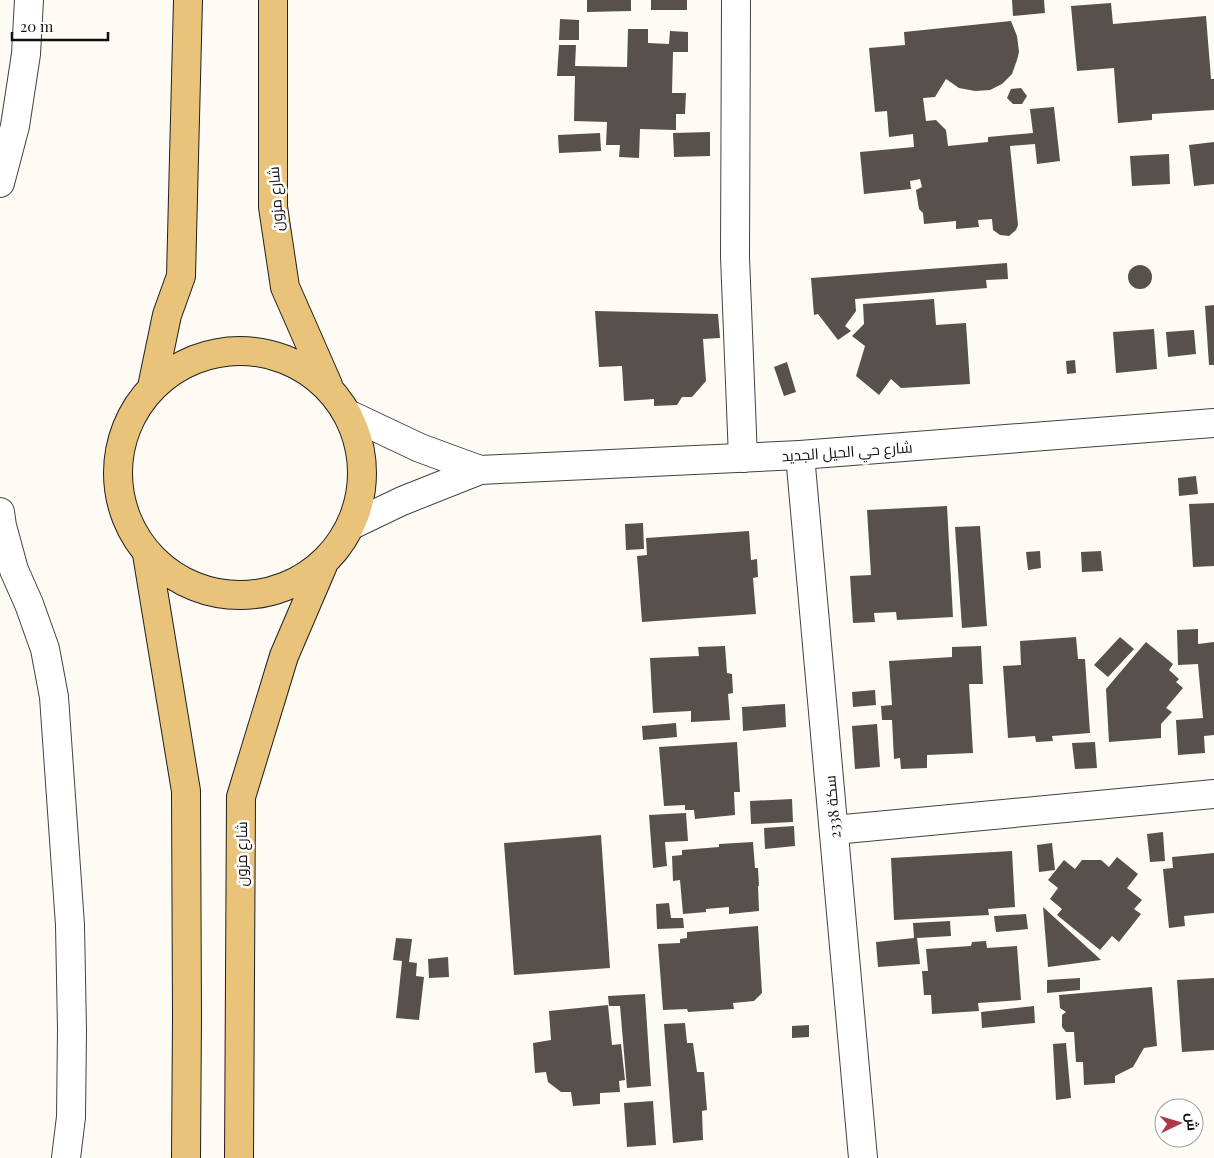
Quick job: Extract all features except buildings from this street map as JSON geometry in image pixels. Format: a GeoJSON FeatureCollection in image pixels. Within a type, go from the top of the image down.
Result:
{"type":"FeatureCollection","features":[{"type":"Feature","properties":{"kind":"main road"},"geometry":{"type":"LineString","coordinates":[[152,387],[167,315],[181,276],[188,0]]}},
{"type":"Feature","properties":{"kind":"main road","name":"شارع مزون"},"geometry":{"type":"LineString","coordinates":[[273,0],[273,207],[285,287],[330,388]]}},
{"type":"Feature","properties":{"kind":"main road"},"geometry":{"type":"LineString","coordinates":[[221,351],[261,352],[298,364],[330,388],[348,414],[361,450],[363,488],[352,525],[340,547],[324,565],[291,586],[252,597],[214,594],[177,580],[147,554],[128,523],[118,488],[118,470],[119,451],[131,417],[152,387],[184,363],[221,351]]}},
{"type":"Feature","properties":{"kind":"main road"},"geometry":{"type":"LineString","coordinates":[[147,554],[186,791],[186,1158]]}},
{"type":"Feature","properties":{"kind":"main road","name":"شارع مزون"},"geometry":{"type":"LineString","coordinates":[[239,1158],[241,797],[284,656],[324,565]]}},
{"type":"Feature","properties":{"kind":"street"},"geometry":{"type":"LineString","coordinates":[[0,183],[15,126],[26,54],[29,0]]}},
{"type":"Feature","properties":{"kind":"street"},"geometry":{"type":"LineString","coordinates":[[736,0],[735,256],[743,458]]}},
{"type":"Feature","properties":{"kind":"street","name":"شارع حي الحيل الجديد"},"geometry":{"type":"LineString","coordinates":[[348,414],[420,448],[480,470]]}},
{"type":"Feature","properties":{"kind":"street","name":"شارع حي الحيل الجديد"},"geometry":{"type":"LineString","coordinates":[[352,525],[402,501],[480,470],[800,455],[1214,423]]}},
{"type":"Feature","properties":{"kind":"street","name":"سكة 2338"},"geometry":{"type":"LineString","coordinates":[[800,455],[863,1158]]}},
{"type":"Feature","properties":{"kind":"street"},"geometry":{"type":"LineString","coordinates":[[0,512],[7,570],[29,604],[45,649],[54,697],[70,925],[71,1117],[66,1158]]}},
{"type":"Feature","properties":{"kind":"street"},"geometry":{"type":"LineString","coordinates":[[834,830],[1214,794]]}}]}
